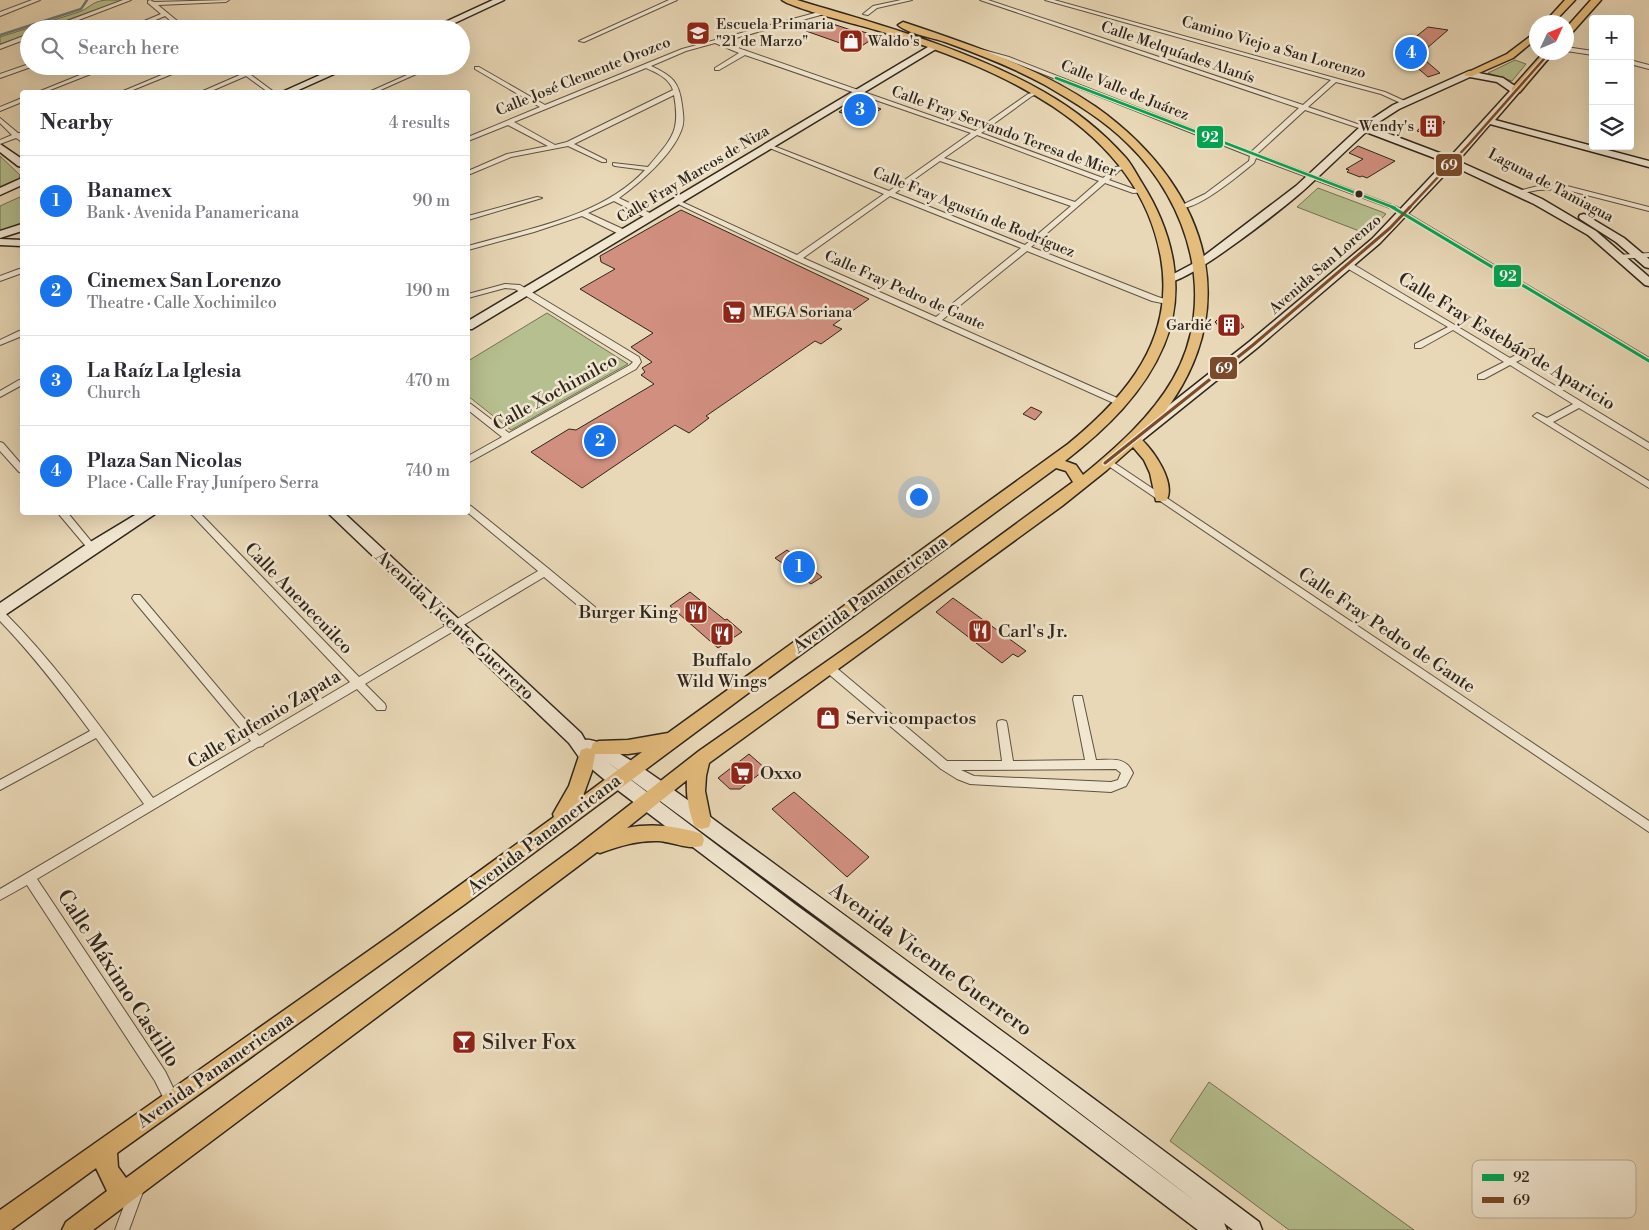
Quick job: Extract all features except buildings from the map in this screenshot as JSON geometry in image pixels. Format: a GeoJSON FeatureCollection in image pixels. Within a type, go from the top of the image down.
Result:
{"type":"FeatureCollection","features":[{"type":"Feature","properties":{"kind":"main road"},"geometry":{"type":"LineString","coordinates":[[454,20],[500,0]]}},
{"type":"Feature","properties":{"kind":"main road","name":"Avenida Panamericana"},"geometry":{"type":"LineString","coordinates":[[0,1224],[458,898],[552,827],[1052,462],[1083,438],[1121,402],[1146,369],[1157,347],[1166,322],[1170,280],[1163,239],[1144,191],[1127,166],[1092,131],[1038,92],[983,65],[787,0]]}},
{"type":"Feature","properties":{"kind":"main road","name":"Avenida Panamericana"},"geometry":{"type":"LineString","coordinates":[[74,1230],[584,852],[661,790],[1080,483],[1134,440],[1175,388],[1194,347],[1204,310],[1200,264],[1193,234],[1182,207],[1170,185],[1156,166],[1126,136],[1102,117],[1067,94],[1031,74],[960,44],[822,0]]}},
{"type":"Feature","properties":{"kind":"main road"},"geometry":{"type":"LineString","coordinates":[[1556,15],[1570,0]]}},
{"type":"Feature","properties":{"kind":"main road"},"geometry":{"type":"LineString","coordinates":[[1574,25],[1596,0]]}},
{"type":"Feature","properties":{"kind":"main road"},"geometry":{"type":"LineString","coordinates":[[909,39],[923,39],[928,37],[928,33]]}},
{"type":"Feature","properties":{"kind":"main road"},"geometry":{"type":"LineString","coordinates":[[1170,280],[1200,264],[1313,177],[1364,128],[1401,105],[1510,56],[1529,41]]}},
{"type":"Feature","properties":{"kind":"main road"},"geometry":{"type":"LineString","coordinates":[[933,47],[945,44],[960,44]]}},
{"type":"Feature","properties":{"kind":"main road","name":"Calle Fray Marcos de Niza"},"geometry":{"type":"LineString","coordinates":[[470,325],[678,202],[856,92],[933,47]]}},
{"type":"Feature","properties":{"kind":"main road"},"geometry":{"type":"LineString","coordinates":[[1469,74],[1500,80],[1516,90],[1543,60]]}},
{"type":"Feature","properties":{"kind":"main road"},"geometry":{"type":"LineString","coordinates":[[292,90],[327,75]]}},
{"type":"Feature","properties":{"kind":"main road","name":"Avenida San Lorenzo"},"geometry":{"type":"LineString","coordinates":[[1134,440],[1194,393],[1348,265],[1404,213],[1516,90]]}},
{"type":"Feature","properties":{"kind":"main road"},"geometry":{"type":"LineString","coordinates":[[1390,137],[1382,127],[1401,105]]}},
{"type":"Feature","properties":{"kind":"main road"},"geometry":{"type":"LineString","coordinates":[[1489,121],[1649,164]]}},
{"type":"Feature","properties":{"kind":"main road","name":"Laguna de Tamiagua"},"geometry":{"type":"LineString","coordinates":[[1364,128],[1415,146],[1517,192],[1593,234],[1649,284]]}},
{"type":"Feature","properties":{"kind":"main road"},"geometry":{"type":"LineString","coordinates":[[1415,146],[1446,150],[1465,148]]}},
{"type":"Feature","properties":{"kind":"main road"},"geometry":{"type":"LineString","coordinates":[[0,147],[20,162]]}},
{"type":"Feature","properties":{"kind":"main road","name":"Laguna de Tamiagua"},"geometry":{"type":"LineString","coordinates":[[1465,148],[1474,161],[1483,167],[1531,189],[1607,230],[1644,255],[1649,266]]}},
{"type":"Feature","properties":{"kind":"main road"},"geometry":{"type":"LineString","coordinates":[[0,192],[20,183]]}},
{"type":"Feature","properties":{"kind":"main road"},"geometry":{"type":"LineString","coordinates":[[0,203],[20,193]]}},
{"type":"Feature","properties":{"kind":"main road"},"geometry":{"type":"LineString","coordinates":[[0,235],[20,228]]}},
{"type":"Feature","properties":{"kind":"main road"},"geometry":{"type":"LineString","coordinates":[[0,242],[20,243]]}},
{"type":"Feature","properties":{"kind":"main road"},"geometry":{"type":"LineString","coordinates":[[1134,440],[1146,452],[1160,479],[1162,484],[1161,497]]}},
{"type":"Feature","properties":{"kind":"main road"},"geometry":{"type":"LineString","coordinates":[[1052,462],[1071,468],[1080,483]]}},
{"type":"Feature","properties":{"kind":"main road"},"geometry":{"type":"LineString","coordinates":[[0,611],[92,548],[146,515]]}},
{"type":"Feature","properties":{"kind":"main road","name":"Avenida Vicente Guerrero"},"geometry":{"type":"LineString","coordinates":[[337,515],[575,738],[624,775],[646,802],[1216,1230]]}},
{"type":"Feature","properties":{"kind":"main road"},"geometry":{"type":"LineString","coordinates":[[552,827],[575,796],[593,752],[675,738]]}},
{"type":"Feature","properties":{"kind":"main road"},"geometry":{"type":"LineString","coordinates":[[701,761],[695,781],[696,797],[702,820]]}},
{"type":"Feature","properties":{"kind":"main road","name":"Avenida Vicente Guerrero"},"geometry":{"type":"LineString","coordinates":[[624,775],[661,790],[1023,1057],[1251,1230]]}},
{"type":"Feature","properties":{"kind":"main road"},"geometry":{"type":"LineString","coordinates":[[584,852],[617,838],[638,833],[669,833],[695,840]]}},
{"type":"Feature","properties":{"kind":"main road"},"geometry":{"type":"LineString","coordinates":[[106,1148],[104,1163],[110,1176],[123,1193]]}},
{"type":"Feature","properties":{"kind":"street"},"geometry":{"type":"LineString","coordinates":[[0,14],[37,0]]}},
{"type":"Feature","properties":{"kind":"street"},"geometry":{"type":"LineString","coordinates":[[74,20],[128,0]]}},
{"type":"Feature","properties":{"kind":"street"},"geometry":{"type":"LineString","coordinates":[[150,2],[226,0]]}},
{"type":"Feature","properties":{"kind":"street"},"geometry":{"type":"LineString","coordinates":[[582,41],[674,0]]}},
{"type":"Feature","properties":{"kind":"street"},"geometry":{"type":"LineString","coordinates":[[866,14],[875,7],[909,0]]}},
{"type":"Feature","properties":{"kind":"street","name":"Calle Melquíades Alanís"},"geometry":{"type":"LineString","coordinates":[[983,0],[1364,128]]}},
{"type":"Feature","properties":{"kind":"street","name":"Camino Viejo a San Lorenzo"},"geometry":{"type":"LineString","coordinates":[[1048,0],[1383,93],[1401,105]]}},
{"type":"Feature","properties":{"kind":"street"},"geometry":{"type":"LineString","coordinates":[[150,2],[173,20]]}},
{"type":"Feature","properties":{"kind":"street","name":"Calle José Clemente Orozco"},"geometry":{"type":"LineString","coordinates":[[470,137],[684,50],[826,12]]}},
{"type":"Feature","properties":{"kind":"street"},"geometry":{"type":"LineString","coordinates":[[151,20],[166,14]]}},
{"type":"Feature","properties":{"kind":"street"},"geometry":{"type":"LineString","coordinates":[[0,47],[20,39]]}},
{"type":"Feature","properties":{"kind":"street","name":"Calle Fray Servando Teresa de Mier"},"geometry":{"type":"LineString","coordinates":[[714,41],[976,133],[1133,191],[1144,191]]}},
{"type":"Feature","properties":{"kind":"street","name":"Calle Valle de Juárez"},"geometry":{"type":"LineString","coordinates":[[960,44],[1007,58],[1253,156],[1313,177],[1404,213],[1649,361]]}},
{"type":"Feature","properties":{"kind":"street"},"geometry":{"type":"LineString","coordinates":[[1574,50],[1589,52]]}},
{"type":"Feature","properties":{"kind":"street"},"geometry":{"type":"LineString","coordinates":[[717,69],[744,53]]}},
{"type":"Feature","properties":{"kind":"street"},"geometry":{"type":"LineString","coordinates":[[1634,63],[1649,67]]}},
{"type":"Feature","properties":{"kind":"street"},"geometry":{"type":"LineString","coordinates":[[470,247],[582,213],[614,198],[639,181],[674,140],[681,122],[677,86],[673,81],[645,65]]}},
{"type":"Feature","properties":{"kind":"street"},"geometry":{"type":"LineString","coordinates":[[477,68],[544,107]]}},
{"type":"Feature","properties":{"kind":"street"},"geometry":{"type":"LineString","coordinates":[[0,76],[20,69]]}},
{"type":"Feature","properties":{"kind":"street"},"geometry":{"type":"LineString","coordinates":[[46,90],[85,75]]}},
{"type":"Feature","properties":{"kind":"street"},"geometry":{"type":"LineString","coordinates":[[129,90],[166,75]]}},
{"type":"Feature","properties":{"kind":"street"},"geometry":{"type":"LineString","coordinates":[[210,90],[244,75]]}},
{"type":"Feature","properties":{"kind":"street"},"geometry":{"type":"LineString","coordinates":[[247,75],[268,90]]}},
{"type":"Feature","properties":{"kind":"street"},"geometry":{"type":"LineString","coordinates":[[377,90],[411,75]]}},
{"type":"Feature","properties":{"kind":"street"},"geometry":{"type":"LineString","coordinates":[[1182,207],[1207,195],[1252,162],[1254,152],[1334,80]]}},
{"type":"Feature","properties":{"kind":"street"},"geometry":{"type":"LineString","coordinates":[[470,172],[509,155],[569,144],[677,91]]}},
{"type":"Feature","properties":{"kind":"street"},"geometry":{"type":"LineString","coordinates":[[798,258],[1030,95],[1038,92]]}},
{"type":"Feature","properties":{"kind":"street"},"geometry":{"type":"LineString","coordinates":[[0,109],[20,101]]}},
{"type":"Feature","properties":{"kind":"street"},"geometry":{"type":"LineString","coordinates":[[0,120],[20,136]]}},
{"type":"Feature","properties":{"kind":"street"},"geometry":{"type":"LineString","coordinates":[[508,122],[555,148]]}},
{"type":"Feature","properties":{"kind":"street"},"geometry":{"type":"LineString","coordinates":[[0,142],[20,136]]}},
{"type":"Feature","properties":{"kind":"street"},"geometry":{"type":"LineString","coordinates":[[569,144],[604,161]]}},
{"type":"Feature","properties":{"kind":"street","name":"Calle Fray Agustín de Rodríguez"},"geometry":{"type":"LineString","coordinates":[[769,146],[1155,300],[1169,303]]}},
{"type":"Feature","properties":{"kind":"street"},"geometry":{"type":"LineString","coordinates":[[940,159],[1076,205]]}},
{"type":"Feature","properties":{"kind":"street"},"geometry":{"type":"LineString","coordinates":[[615,164],[649,169]]}},
{"type":"Feature","properties":{"kind":"street"},"geometry":{"type":"LineString","coordinates":[[937,320],[1026,248],[1118,168],[1127,166]]}},
{"type":"Feature","properties":{"kind":"street"},"geometry":{"type":"LineString","coordinates":[[1517,192],[1554,187],[1569,188],[1649,209]]}},
{"type":"Feature","properties":{"kind":"street"},"geometry":{"type":"LineString","coordinates":[[470,217],[539,198]]}},
{"type":"Feature","properties":{"kind":"street"},"geometry":{"type":"LineString","coordinates":[[614,198],[651,217]]}},
{"type":"Feature","properties":{"kind":"street","name":"Calle Fray Pedro de Gante"},"geometry":{"type":"LineString","coordinates":[[678,202],[798,258],[1121,402]]}},
{"type":"Feature","properties":{"kind":"street"},"geometry":{"type":"LineString","coordinates":[[582,213],[624,233]]}},
{"type":"Feature","properties":{"kind":"street"},"geometry":{"type":"LineString","coordinates":[[1618,257],[1644,255]]}},
{"type":"Feature","properties":{"kind":"street","name":"Calle Fray Estebán de Aparicio"},"geometry":{"type":"LineString","coordinates":[[1348,265],[1454,327],[1649,447]]}},
{"type":"Feature","properties":{"kind":"street"},"geometry":{"type":"LineString","coordinates":[[0,279],[20,272]]}},
{"type":"Feature","properties":{"kind":"street"},"geometry":{"type":"LineString","coordinates":[[470,296],[512,285],[525,292]]}},
{"type":"Feature","properties":{"kind":"street","name":"Calle Xochimilco"},"geometry":{"type":"LineString","coordinates":[[470,459],[633,368],[637,364],[636,359],[525,292]]}},
{"type":"Feature","properties":{"kind":"street"},"geometry":{"type":"LineString","coordinates":[[1418,346],[1454,327]]}},
{"type":"Feature","properties":{"kind":"street"},"geometry":{"type":"LineString","coordinates":[[0,343],[20,334]]}},
{"type":"Feature","properties":{"kind":"street"},"geometry":{"type":"LineString","coordinates":[[1481,377],[1532,351]]}},
{"type":"Feature","properties":{"kind":"street"},"geometry":{"type":"LineString","coordinates":[[0,394],[20,383]]}},
{"type":"Feature","properties":{"kind":"street"},"geometry":{"type":"LineString","coordinates":[[1547,422],[1579,404]]}},
{"type":"Feature","properties":{"kind":"street"},"geometry":{"type":"LineString","coordinates":[[470,408],[508,437]]}},
{"type":"Feature","properties":{"kind":"street"},"geometry":{"type":"LineString","coordinates":[[1537,416],[1649,484]]}},
{"type":"Feature","properties":{"kind":"street"},"geometry":{"type":"LineString","coordinates":[[0,445],[20,468]]}},
{"type":"Feature","properties":{"kind":"street","name":"Calle Fray Pedro de Gante"},"geometry":{"type":"LineString","coordinates":[[1107,461],[1649,827]]}},
{"type":"Feature","properties":{"kind":"street"},"geometry":{"type":"LineString","coordinates":[[470,510],[591,610]]}},
{"type":"Feature","properties":{"kind":"street"},"geometry":{"type":"LineString","coordinates":[[64,515],[92,548]]}},
{"type":"Feature","properties":{"kind":"street","name":"Calle Anenecuilco"},"geometry":{"type":"LineString","coordinates":[[196,515],[382,707]]}},
{"type":"Feature","properties":{"kind":"street","name":"Calle Eufemio Zapata"},"geometry":{"type":"LineString","coordinates":[[0,895],[30,879],[546,571]]}},
{"type":"Feature","properties":{"kind":"street"},"geometry":{"type":"LineString","coordinates":[[137,598],[259,742]]}},
{"type":"Feature","properties":{"kind":"street"},"geometry":{"type":"LineString","coordinates":[[0,615],[17,632],[63,687],[152,805]]}},
{"type":"Feature","properties":{"kind":"street"},"geometry":{"type":"LineString","coordinates":[[829,668],[945,766],[961,776],[987,783],[1111,787],[1122,783],[1128,773],[1125,768],[1117,764],[1092,763],[945,766]]}},
{"type":"Feature","properties":{"kind":"street"},"geometry":{"type":"LineString","coordinates":[[1078,699],[1092,763]]}},
{"type":"Feature","properties":{"kind":"street"},"geometry":{"type":"LineString","coordinates":[[1002,724],[1008,765]]}},
{"type":"Feature","properties":{"kind":"street"},"geometry":{"type":"LineString","coordinates":[[0,785],[96,733]]}},
{"type":"Feature","properties":{"kind":"street","name":"Calle Máximo Castillo"},"geometry":{"type":"LineString","coordinates":[[30,879],[160,1076],[172,1100]]}},
{"type":"Feature","properties":{"kind":"street"},"geometry":{"type":"LineString","coordinates":[[122,1230],[141,1180]]}},
{"type":"Feature","properties":{"kind":"green space"},"geometry":{"type":"Polygon","coordinates":[[[123,0],[67,20],[54,20],[79,12],[97,2],[123,0]]]}},
{"type":"Feature","properties":{"kind":"green space"},"geometry":{"type":"Polygon","coordinates":[[[20,31],[20,37],[0,44],[0,37],[20,31]]]}},
{"type":"Feature","properties":{"kind":"green space"},"geometry":{"type":"Polygon","coordinates":[[[1515,60],[1526,64],[1512,81],[1488,73],[1515,60]]]}},
{"type":"Feature","properties":{"kind":"green space"},"geometry":{"type":"Polygon","coordinates":[[[0,156],[20,175],[19,180],[0,188],[0,156]]]}},
{"type":"Feature","properties":{"kind":"green space"},"geometry":{"type":"Polygon","coordinates":[[[1318,188],[1386,214],[1367,234],[1297,207],[1318,188]]]}},
{"type":"Feature","properties":{"kind":"green space"},"geometry":{"type":"Polygon","coordinates":[[[20,197],[20,224],[0,232],[0,206],[20,197]]]}},
{"type":"Feature","properties":{"kind":"green space"},"geometry":{"type":"Polygon","coordinates":[[[547,313],[628,364],[511,430],[470,398],[470,360],[547,313]]]}},
{"type":"Feature","properties":{"kind":"green space"},"geometry":{"type":"Polygon","coordinates":[[[1209,1082],[1414,1230],[1289,1230],[1170,1141],[1209,1082]]]}},
{"type":"Feature","properties":{"kind":"waterway"},"geometry":{"type":"LineString","coordinates":[[47,20],[81,9],[87,0]]}},
{"type":"Feature","properties":{"kind":"waterway"},"geometry":{"type":"LineString","coordinates":[[0,35],[20,29]]}},
{"type":"Feature","properties":{"kind":"transit line","name":"69"},"geometry":{"type":"LineString","coordinates":[[1105,463],[1253,345],[1390,228],[1469,144],[1543,60]]}},
{"type":"Feature","properties":{"kind":"transit line","name":"92"},"geometry":{"type":"LineString","coordinates":[[1056,78],[1395,208],[1649,361]]}},
{"type":"Feature","properties":{"kind":"place","name":"Escuela Primaria \"21 de Marzo\""},"geometry":{"type":"Point","coordinates":[698,33]}},
{"type":"Feature","properties":{"kind":"place","name":"Waldo's"},"geometry":{"type":"Point","coordinates":[851,41]}},
{"type":"Feature","properties":{"kind":"place","name":"Plaza San Nicolas"},"geometry":{"type":"Point","coordinates":[1411,53]}},
{"type":"Feature","properties":{"kind":"place","name":"La Raíz La Iglesia"},"geometry":{"type":"Point","coordinates":[860,110]}},
{"type":"Feature","properties":{"kind":"place","name":"Wendy's"},"geometry":{"type":"Point","coordinates":[1431,126]}},
{"type":"Feature","properties":{"kind":"place","name":"MEGA Soriana"},"geometry":{"type":"Point","coordinates":[734,312]}},
{"type":"Feature","properties":{"kind":"place","name":"Gardié"},"geometry":{"type":"Point","coordinates":[1229,325]}},
{"type":"Feature","properties":{"kind":"place","name":"Cinemex San Lorenzo"},"geometry":{"type":"Point","coordinates":[600,441]}},
{"type":"Feature","properties":{"kind":"place","name":"Banamex"},"geometry":{"type":"Point","coordinates":[799,567]}},
{"type":"Feature","properties":{"kind":"place","name":"Burger King"},"geometry":{"type":"Point","coordinates":[696,612]}},
{"type":"Feature","properties":{"kind":"place","name":"Carl's Jr."},"geometry":{"type":"Point","coordinates":[980,631]}},
{"type":"Feature","properties":{"kind":"place","name":"Buffalo Wild Wings"},"geometry":{"type":"Point","coordinates":[722,634]}},
{"type":"Feature","properties":{"kind":"place","name":"Servicompactos"},"geometry":{"type":"Point","coordinates":[828,718]}},
{"type":"Feature","properties":{"kind":"place","name":"Oxxo"},"geometry":{"type":"Point","coordinates":[742,773]}},
{"type":"Feature","properties":{"kind":"place","name":"Silver Fox"},"geometry":{"type":"Point","coordinates":[464,1042]}}]}
